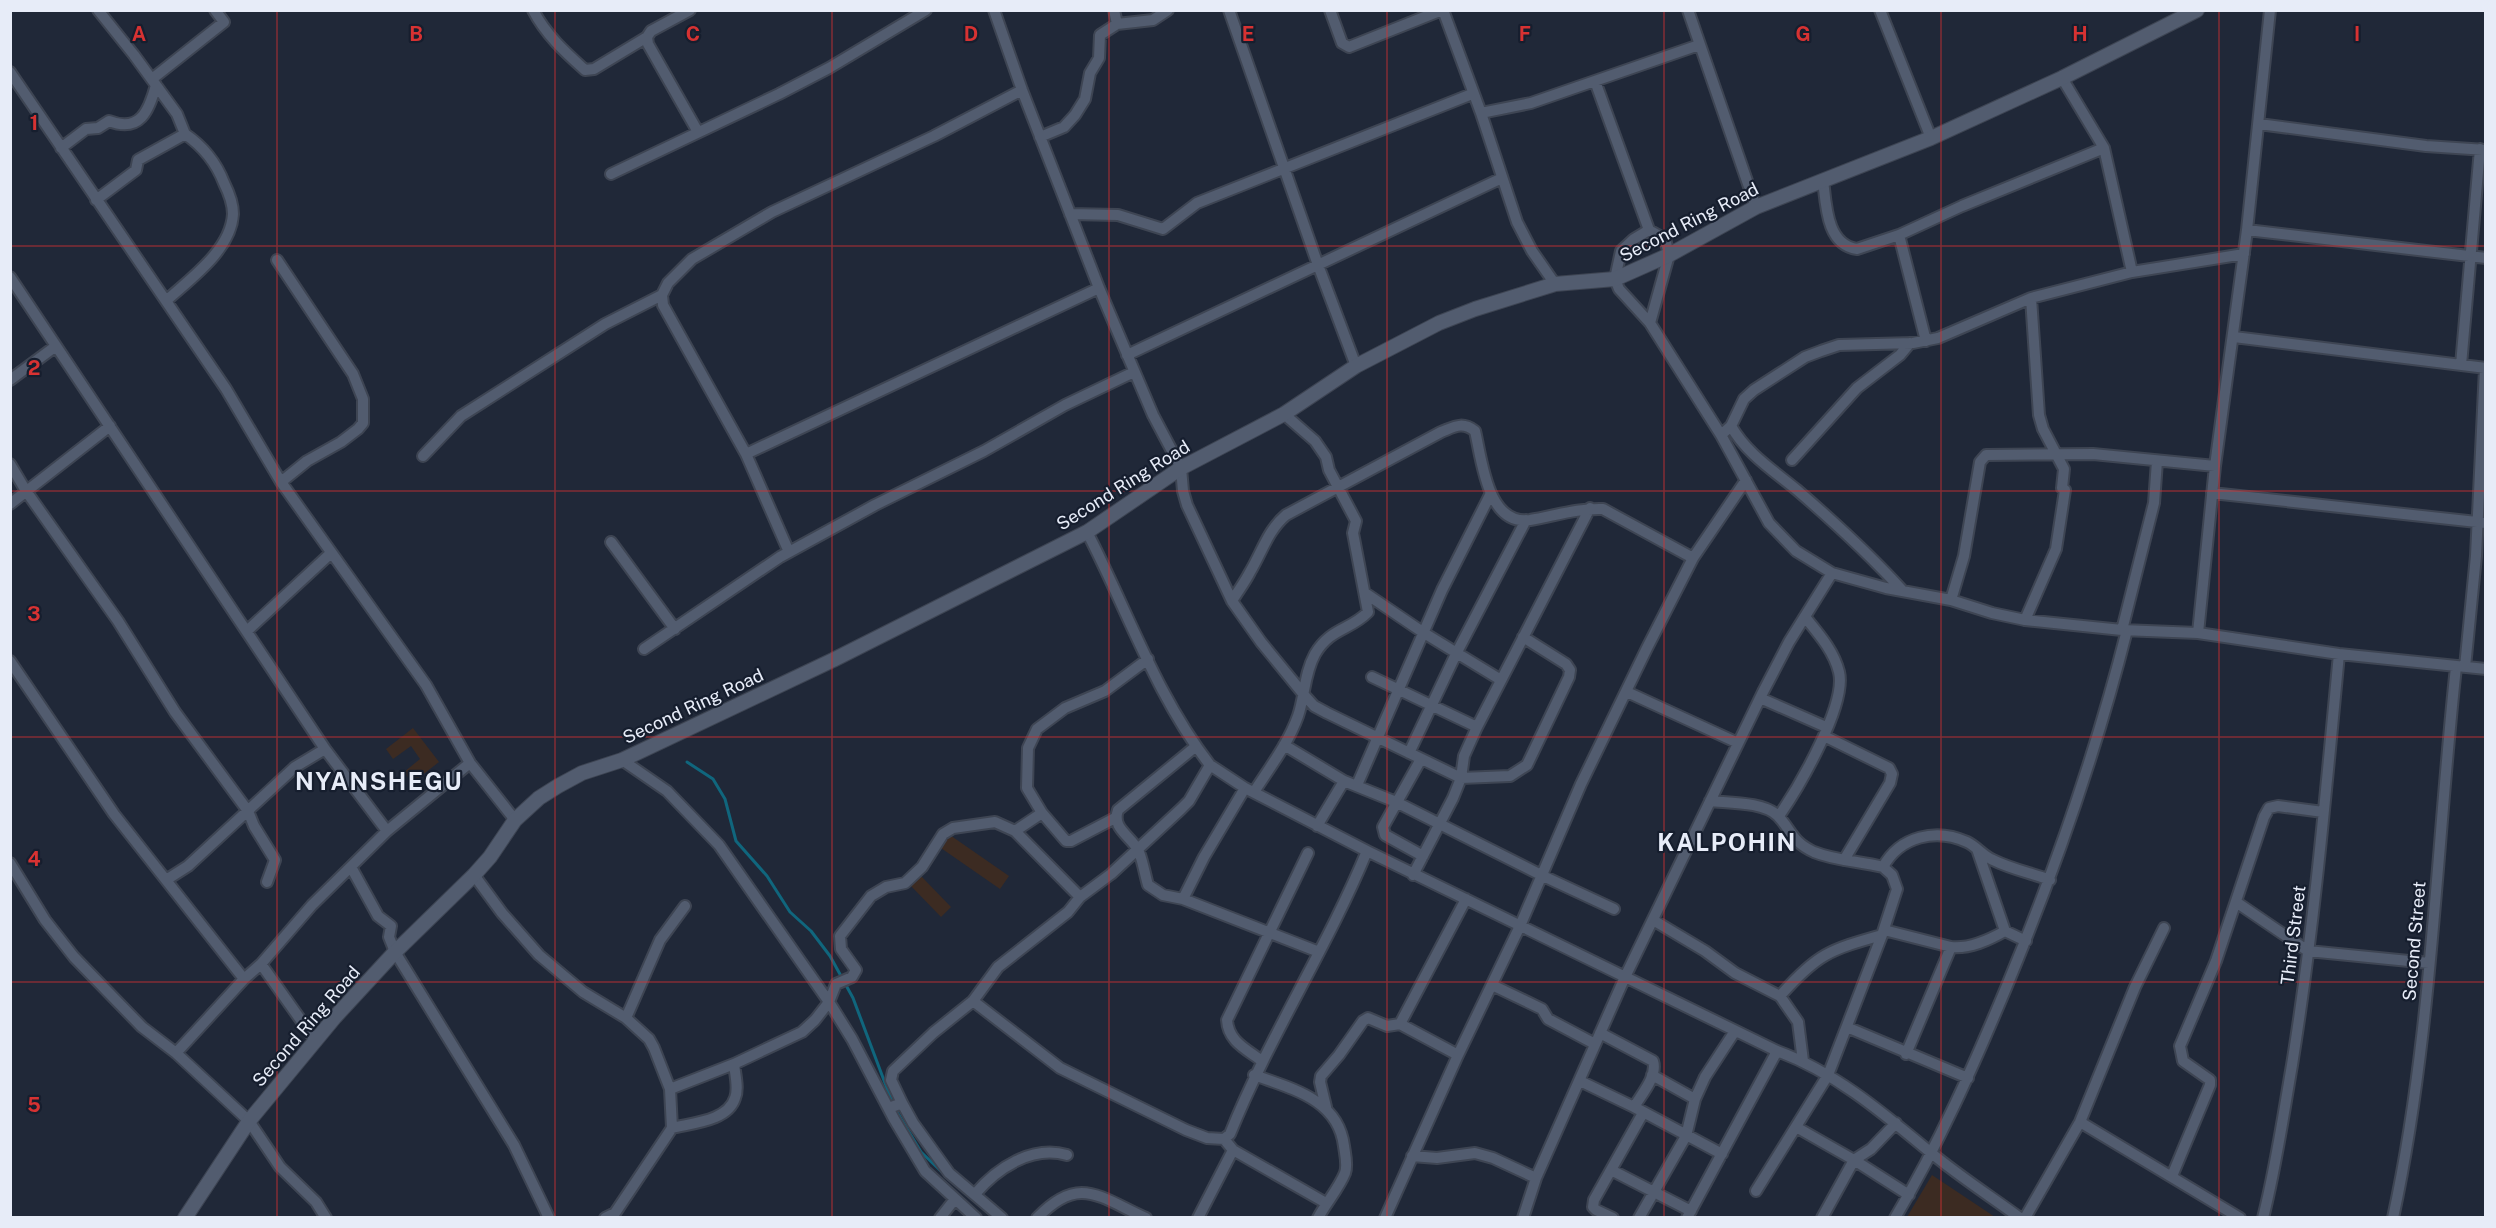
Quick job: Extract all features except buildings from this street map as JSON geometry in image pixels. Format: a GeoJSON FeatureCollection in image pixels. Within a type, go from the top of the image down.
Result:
{"type":"FeatureCollection","features":[{"type":"Feature","properties":{"kind":"street"},"geometry":{"type":"LineString","coordinates":[[98,10],[177,114],[185,134],[198,142],[214,162],[231,200],[233,212],[231,227],[222,244],[167,300]]}},
{"type":"Feature","properties":{"kind":"street"},"geometry":{"type":"LineString","coordinates":[[61,147],[86,129],[98,128],[109,121],[122,126],[131,125],[141,118],[150,105],[154,82],[224,22],[215,10]]}},
{"type":"Feature","properties":{"kind":"street"},"geometry":{"type":"LineString","coordinates":[[533,10],[541,25],[557,44],[585,70],[594,69],[647,37],[651,31],[690,10]]}},
{"type":"Feature","properties":{"kind":"street"},"geometry":{"type":"LineString","coordinates":[[611,174],[829,68],[926,10]]}},
{"type":"Feature","properties":{"kind":"street"},"geometry":{"type":"LineString","coordinates":[[994,10],[1022,90],[1099,288],[1153,415],[1181,468],[1187,505],[1232,601],[1261,642],[1305,696],[1314,706],[1461,778],[1510,776],[1527,765],[1569,677],[1570,670],[1566,664],[1523,637]]}},
{"type":"Feature","properties":{"kind":"street"},"geometry":{"type":"LineString","coordinates":[[1114,10],[1117,24]]}},
{"type":"Feature","properties":{"kind":"street"},"geometry":{"type":"LineString","coordinates":[[1040,137],[1064,127],[1085,99],[1090,73],[1100,58],[1100,35],[1117,24],[1153,20],[1168,10]]}},
{"type":"Feature","properties":{"kind":"street"},"geometry":{"type":"LineString","coordinates":[[1229,10],[1283,168],[1356,366]]}},
{"type":"Feature","properties":{"kind":"street"},"geometry":{"type":"LineString","coordinates":[[1330,10],[1342,43],[1349,47],[1442,10],[1481,113],[1517,222],[1532,251],[1556,284]]}},
{"type":"Feature","properties":{"kind":"street"},"geometry":{"type":"LineString","coordinates":[[1688,10],[1756,207]]}},
{"type":"Feature","properties":{"kind":"street"},"geometry":{"type":"LineString","coordinates":[[1880,10],[1931,138]]}},
{"type":"Feature","properties":{"kind":"street","name":"Second Ring Road"},"geometry":{"type":"LineString","coordinates":[[185,1218],[249,1121],[315,1041],[395,952],[474,875],[490,857],[515,820],[539,798],[558,786],[582,773],[622,760],[833,660],[1087,532],[1181,468],[1284,414],[1356,366],[1439,323],[1475,309],[1556,284],[1615,279],[1670,255],[1756,207],[1931,138],[2062,78],[2197,10]]}},
{"type":"Feature","properties":{"kind":"street"},"geometry":{"type":"LineString","coordinates":[[2198,633],[2215,466],[2247,230],[2270,10]]}},
{"type":"Feature","properties":{"kind":"street"},"geometry":{"type":"LineString","coordinates":[[647,37],[648,44],[698,132]]}},
{"type":"Feature","properties":{"kind":"street"},"geometry":{"type":"LineString","coordinates":[[1481,113],[1531,103],[1699,45]]}},
{"type":"Feature","properties":{"kind":"street"},"geometry":{"type":"LineString","coordinates":[[10,72],[226,389],[281,482],[330,554],[426,685],[470,763],[515,820]]}},
{"type":"Feature","properties":{"kind":"street"},"geometry":{"type":"LineString","coordinates":[[2062,78],[2104,148],[2132,272]]}},
{"type":"Feature","properties":{"kind":"street"},"geometry":{"type":"LineString","coordinates":[[1595,81],[1649,230],[1665,239],[1670,255],[1650,323]]}},
{"type":"Feature","properties":{"kind":"street"},"geometry":{"type":"LineString","coordinates":[[789,552],[746,454],[663,305],[662,295],[668,283],[692,260],[772,212],[934,136],[1022,90]]}},
{"type":"Feature","properties":{"kind":"street"},"geometry":{"type":"LineString","coordinates":[[1070,213],[1118,215],[1163,229],[1197,203],[1472,94]]}},
{"type":"Feature","properties":{"kind":"street"},"geometry":{"type":"LineString","coordinates":[[2259,124],[2426,146],[2483,150],[2469,256],[2461,365]]}},
{"type":"Feature","properties":{"kind":"street"},"geometry":{"type":"LineString","coordinates":[[96,200],[136,170],[138,160],[185,134]]}},
{"type":"Feature","properties":{"kind":"street"},"geometry":{"type":"LineString","coordinates":[[1823,180],[1828,217],[1841,242],[1850,248],[1857,249],[1899,235],[1962,206],[2104,148]]}},
{"type":"Feature","properties":{"kind":"street"},"geometry":{"type":"LineString","coordinates":[[1127,356],[1502,178]]}},
{"type":"Feature","properties":{"kind":"street"},"geometry":{"type":"LineString","coordinates":[[1649,230],[1634,239],[1621,251],[1615,279],[1624,297],[1650,323],[1721,435],[1769,523],[1796,551],[1832,573],[1886,588],[1951,600],[1992,613],[2025,620],[2124,630],[2198,633],[2339,654],[2486,669]]}},
{"type":"Feature","properties":{"kind":"street"},"geometry":{"type":"LineString","coordinates":[[2247,230],[2486,258]]}},
{"type":"Feature","properties":{"kind":"street"},"geometry":{"type":"LineString","coordinates":[[1899,235],[1926,341]]}},
{"type":"Feature","properties":{"kind":"street"},"geometry":{"type":"LineString","coordinates":[[1721,435],[1731,426],[1740,405],[1754,390],[1805,357],[1839,345],[1926,341],[1960,330],[2031,298],[2132,272],[2244,254]]}},
{"type":"Feature","properties":{"kind":"street"},"geometry":{"type":"LineString","coordinates":[[277,260],[353,374],[363,399],[363,423],[358,429],[341,442],[306,461],[281,482]]}},
{"type":"Feature","properties":{"kind":"street"},"geometry":{"type":"LineString","coordinates":[[10,277],[248,630],[325,749],[387,831]]}},
{"type":"Feature","properties":{"kind":"street"},"geometry":{"type":"LineString","coordinates":[[746,454],[1099,288]]}},
{"type":"Feature","properties":{"kind":"street"},"geometry":{"type":"LineString","coordinates":[[423,456],[460,416],[605,324],[662,295]]}},
{"type":"Feature","properties":{"kind":"street"},"geometry":{"type":"LineString","coordinates":[[2025,620],[2056,549],[2065,490],[2062,488],[2064,469],[2054,453],[2039,416],[2031,298]]}},
{"type":"Feature","properties":{"kind":"street"},"geometry":{"type":"LineString","coordinates":[[2234,337],[2485,368]]}},
{"type":"Feature","properties":{"kind":"street"},"geometry":{"type":"LineString","coordinates":[[1792,460],[1857,388],[1900,355],[1910,343]]}},
{"type":"Feature","properties":{"kind":"street"},"geometry":{"type":"LineString","coordinates":[[10,380],[56,346]]}},
{"type":"Feature","properties":{"kind":"street","name":"Second Street"},"geometry":{"type":"LineString","coordinates":[[2393,1218],[2406,1153],[2416,1084],[2461,667],[2481,522],[2485,368]]}},
{"type":"Feature","properties":{"kind":"street"},"geometry":{"type":"LineString","coordinates":[[644,649],[789,552],[875,505],[984,451],[1074,400],[1134,372]]}},
{"type":"Feature","properties":{"kind":"street"},"geometry":{"type":"LineString","coordinates":[[1183,898],[1204,857],[1249,790],[1284,745],[1305,696],[1307,673],[1316,653],[1334,632],[1362,618],[1368,612],[1353,533],[1356,522],[1329,470],[1326,457],[1315,441],[1284,414]]}},
{"type":"Feature","properties":{"kind":"street"},"geometry":{"type":"LineString","coordinates":[[1232,601],[1278,522],[1339,486],[1441,432],[1461,424],[1475,431],[1490,495],[1502,512],[1509,517],[1526,520],[1590,508],[1603,509],[1693,558]]}},
{"type":"Feature","properties":{"kind":"street"},"geometry":{"type":"LineString","coordinates":[[10,504],[110,426]]}},
{"type":"Feature","properties":{"kind":"street"},"geometry":{"type":"LineString","coordinates":[[1731,426],[1737,436],[1761,461],[1798,492],[1902,590]]}},
{"type":"Feature","properties":{"kind":"street"},"geometry":{"type":"LineString","coordinates":[[1951,600],[1964,556],[1982,457],[2054,453],[2215,466]]}},
{"type":"Feature","properties":{"kind":"street"},"geometry":{"type":"LineString","coordinates":[[1895,1218],[1931,1153],[1968,1078],[2050,880],[2094,752],[2154,503],[2157,461]]}},
{"type":"Feature","properties":{"kind":"street"},"geometry":{"type":"LineString","coordinates":[[10,464],[26,491],[118,621],[180,719],[248,811],[254,826],[275,860],[267,882]]}},
{"type":"Feature","properties":{"kind":"street"},"geometry":{"type":"LineString","coordinates":[[1385,1218],[1458,1055],[1543,876],[1581,784],[1647,648],[1693,558],[1746,480]]}},
{"type":"Feature","properties":{"kind":"street"},"geometry":{"type":"LineString","coordinates":[[2212,493],[2384,514],[2481,522]]}},
{"type":"Feature","properties":{"kind":"street"},"geometry":{"type":"LineString","coordinates":[[1357,785],[1442,590],[1490,495]]}},
{"type":"Feature","properties":{"kind":"street"},"geometry":{"type":"LineString","coordinates":[[1413,875],[1461,778],[1464,756],[1477,727],[1590,508]]}},
{"type":"Feature","properties":{"kind":"street"},"geometry":{"type":"LineString","coordinates":[[1409,753],[1456,654],[1526,520]]}},
{"type":"Feature","properties":{"kind":"street"},"geometry":{"type":"LineString","coordinates":[[1087,532],[1148,659],[1195,747],[1210,765],[1249,790],[1413,875],[1466,898],[1735,1031],[1803,1061],[1828,1075],[1896,1123],[1931,1153],[2020,1218]]}},
{"type":"Feature","properties":{"kind":"street"},"geometry":{"type":"LineString","coordinates":[[611,542],[675,629]]}},
{"type":"Feature","properties":{"kind":"street"},"geometry":{"type":"LineString","coordinates":[[248,630],[330,554]]}},
{"type":"Feature","properties":{"kind":"street"},"geometry":{"type":"LineString","coordinates":[[1523,1218],[1536,1178],[1625,977],[1760,698],[1832,573]]}},
{"type":"Feature","properties":{"kind":"street"},"geometry":{"type":"LineString","coordinates":[[1365,593],[1456,654],[1501,680]]}},
{"type":"Feature","properties":{"kind":"street"},"geometry":{"type":"LineString","coordinates":[[1777,814],[1783,810],[1797,787],[1825,732],[1840,693],[1839,672],[1823,638],[1805,617]]}},
{"type":"Feature","properties":{"kind":"street","name":"Third Street"},"geometry":{"type":"LineString","coordinates":[[2262,1218],[2283,1123],[2308,951],[2339,654]]}},
{"type":"Feature","properties":{"kind":"street"},"geometry":{"type":"LineString","coordinates":[[1115,818],[1071,842],[1066,841],[1042,813],[1027,788],[1028,748],[1037,729],[1065,708],[1105,691],[1148,659]]}},
{"type":"Feature","properties":{"kind":"street"},"geometry":{"type":"LineString","coordinates":[[10,661],[114,814],[244,979]]}},
{"type":"Feature","properties":{"kind":"street"},"geometry":{"type":"LineString","coordinates":[[1372,677],[1477,727]]}},
{"type":"Feature","properties":{"kind":"street"},"geometry":{"type":"LineString","coordinates":[[1627,692],[1738,743]]}},
{"type":"Feature","properties":{"kind":"street"},"geometry":{"type":"LineString","coordinates":[[1760,698],[1889,768],[1892,774],[1890,783],[1844,860]]}},
{"type":"Feature","properties":{"kind":"street"},"geometry":{"type":"LineString","coordinates":[[1284,745],[1344,781],[1396,802],[1614,909]]}},
{"type":"Feature","properties":{"kind":"street"},"geometry":{"type":"LineString","coordinates":[[1195,747],[1118,810],[1115,818],[1117,824],[1138,850],[1148,885],[1163,895],[1183,898],[1319,951]]}},
{"type":"Feature","properties":{"kind":"street"},"geometry":{"type":"LineString","coordinates":[[166,880],[188,866],[295,767],[325,749]]}},
{"type":"Feature","properties":{"kind":"street"},"geometry":{"type":"LineString","coordinates":[[1421,759],[1383,827],[1385,835],[1423,856]]}},
{"type":"Feature","properties":{"kind":"street"},"geometry":{"type":"LineString","coordinates":[[622,760],[667,791],[719,845],[829,1002],[895,1106],[925,1171],[976,1218]]}},
{"type":"Feature","properties":{"kind":"street"},"geometry":{"type":"LineString","coordinates":[[176,1053],[244,979],[261,964],[312,904],[387,831],[470,763]]}},
{"type":"Feature","properties":{"kind":"street"},"geometry":{"type":"LineString","coordinates":[[1002,1218],[949,1173],[913,1123],[895,1106],[891,1080],[893,1071],[933,1033],[973,1001],[998,967],[1068,912],[1080,897],[1138,850],[1189,801],[1210,765]]}},
{"type":"Feature","properties":{"kind":"street"},"geometry":{"type":"LineString","coordinates":[[1317,826],[1344,781]]}},
{"type":"Feature","properties":{"kind":"street"},"geometry":{"type":"LineString","coordinates":[[1710,801],[1754,805],[1777,814],[1785,828],[1802,845],[1823,855],[1844,860],[1858,860],[1883,867],[1892,875],[1898,890],[1849,1028],[1828,1075],[1756,1191]]}},
{"type":"Feature","properties":{"kind":"street"},"geometry":{"type":"LineString","coordinates":[[2172,1176],[2210,1085],[2210,1080],[2183,1061],[2179,1053],[2180,1046],[2216,961],[2264,818],[2270,808],[2278,806],[2323,812]]}},
{"type":"Feature","properties":{"kind":"street"},"geometry":{"type":"LineString","coordinates":[[1015,831],[1042,813]]}},
{"type":"Feature","properties":{"kind":"street"},"geometry":{"type":"LineString","coordinates":[[670,1089],[734,1064],[802,1032],[829,1002],[836,984],[852,977],[856,970],[841,949],[840,936],[871,896],[886,887],[904,883],[922,867],[943,834],[953,828],[995,822],[1015,831],[1080,897]]}},
{"type":"Feature","properties":{"kind":"street"},"geometry":{"type":"LineString","coordinates":[[1883,867],[1888,857],[1912,839],[1932,834],[1967,842],[1992,860],[2050,880]]}},
{"type":"Feature","properties":{"kind":"street"},"geometry":{"type":"LineString","coordinates":[[1977,848],[2006,931],[2026,941]]}},
{"type":"Feature","properties":{"kind":"street"},"geometry":{"type":"LineString","coordinates":[[973,1001],[1060,1068],[1186,1130],[1207,1138],[1224,1139],[1230,1134],[1254,1075],[1319,951],[1367,851]]}},
{"type":"Feature","properties":{"kind":"street"},"geometry":{"type":"LineString","coordinates":[[1262,1061],[1233,1039],[1227,1029],[1227,1020],[1308,853]]}},
{"type":"Feature","properties":{"kind":"street"},"geometry":{"type":"LineString","coordinates":[[10,862],[45,920],[74,957],[142,1027],[176,1053],[249,1121],[280,1167],[316,1202],[326,1218]]}},
{"type":"Feature","properties":{"kind":"street"},"geometry":{"type":"LineString","coordinates":[[351,867],[378,916],[391,926],[389,937],[395,952],[514,1145],[549,1218]]}},
{"type":"Feature","properties":{"kind":"street"},"geometry":{"type":"LineString","coordinates":[[474,875],[502,913],[548,963],[583,992],[626,1018],[649,1039],[670,1089],[672,1128],[615,1213],[605,1218]]}},
{"type":"Feature","properties":{"kind":"street"},"geometry":{"type":"LineString","coordinates":[[1400,1024],[1466,898]]}},
{"type":"Feature","properties":{"kind":"street"},"geometry":{"type":"LineString","coordinates":[[2236,902],[2308,951],[2429,963]]}},
{"type":"Feature","properties":{"kind":"street"},"geometry":{"type":"LineString","coordinates":[[626,1018],[660,940],[685,906]]}},
{"type":"Feature","properties":{"kind":"street"},"geometry":{"type":"LineString","coordinates":[[1653,920],[1705,951],[1735,973],[1780,996],[1798,1022],[1803,1061]]}},
{"type":"Feature","properties":{"kind":"street"},"geometry":{"type":"LineString","coordinates":[[2025,1218],[2080,1122],[2135,987],[2164,927]]}},
{"type":"Feature","properties":{"kind":"street"},"geometry":{"type":"LineString","coordinates":[[1780,996],[1804,969],[1829,952],[1883,932],[1960,948],[1974,945],[2006,931]]}},
{"type":"Feature","properties":{"kind":"street"},"geometry":{"type":"LineString","coordinates":[[1906,1054],[1951,947]]}},
{"type":"Feature","properties":{"kind":"street"},"geometry":{"type":"LineString","coordinates":[[261,964],[315,1041]]}},
{"type":"Feature","properties":{"kind":"street"},"geometry":{"type":"LineString","coordinates":[[1492,985],[1542,1009],[1548,1018],[1595,1044]]}},
{"type":"Feature","properties":{"kind":"street"},"geometry":{"type":"LineString","coordinates":[[1326,1107],[1320,1082],[1321,1076],[1363,1021],[1368,1018],[1387,1026],[1400,1024],[1458,1055]]}},
{"type":"Feature","properties":{"kind":"street"},"geometry":{"type":"LineString","coordinates":[[1849,1028],[1906,1054],[1968,1078]]}},
{"type":"Feature","properties":{"kind":"street"},"geometry":{"type":"LineString","coordinates":[[1639,1218],[1686,1136],[1695,1099],[1705,1077],[1735,1031]]}},
{"type":"Feature","properties":{"kind":"street"},"geometry":{"type":"LineString","coordinates":[[1600,1033],[1653,1061],[1654,1067],[1638,1110],[1611,1170],[1594,1200],[1593,1207],[1596,1210],[1613,1218]]}},
{"type":"Feature","properties":{"kind":"street"},"geometry":{"type":"LineString","coordinates":[[1611,1170],[1654,1191],[1689,1214],[1777,1051]]}},
{"type":"Feature","properties":{"kind":"street"},"geometry":{"type":"LineString","coordinates":[[672,1128],[718,1116],[730,1108],[736,1096],[734,1064]]}},
{"type":"Feature","properties":{"kind":"street"},"geometry":{"type":"LineString","coordinates":[[1254,1075],[1301,1093],[1326,1107],[1336,1119],[1343,1138],[1346,1157],[1345,1173],[1318,1218]]}},
{"type":"Feature","properties":{"kind":"street"},"geometry":{"type":"LineString","coordinates":[[1652,1075],[1695,1099]]}},
{"type":"Feature","properties":{"kind":"street"},"geometry":{"type":"LineString","coordinates":[[1580,1081],[1722,1154]]}},
{"type":"Feature","properties":{"kind":"street"},"geometry":{"type":"LineString","coordinates":[[2080,1122],[2240,1218]]}},
{"type":"Feature","properties":{"kind":"street"},"geometry":{"type":"LineString","coordinates":[[1822,1218],[1854,1160],[1871,1149],[1896,1123]]}},
{"type":"Feature","properties":{"kind":"street"},"geometry":{"type":"LineString","coordinates":[[1796,1127],[1909,1195]]}},
{"type":"Feature","properties":{"kind":"street"},"geometry":{"type":"LineString","coordinates":[[1224,1139],[1233,1150],[1326,1203]]}},
{"type":"Feature","properties":{"kind":"street"},"geometry":{"type":"LineString","coordinates":[[1198,1218],[1233,1150]]}},
{"type":"Feature","properties":{"kind":"street"},"geometry":{"type":"LineString","coordinates":[[975,1194],[987,1181],[1008,1165],[1053,1151],[1067,1155]]}},
{"type":"Feature","properties":{"kind":"street"},"geometry":{"type":"LineString","coordinates":[[1412,1156],[1437,1158],[1474,1153],[1493,1158],[1536,1178]]}},
{"type":"Feature","properties":{"kind":"street"},"geometry":{"type":"LineString","coordinates":[[1037,1218],[1070,1192],[1089,1192],[1146,1218]]}},
{"type":"Feature","properties":{"kind":"street"},"geometry":{"type":"LineString","coordinates":[[940,1218],[955,1199]]}},
{"type":"Feature","properties":{"kind":"shaded area"},"geometry":{"type":"Polygon","coordinates":[[[413,728],[439,762],[412,783],[404,772],[420,759],[411,746],[393,759],[386,749],[413,728]]]}},
{"type":"Feature","properties":{"kind":"shaded area"},"geometry":{"type":"Polygon","coordinates":[[[947,833],[1009,876],[1000,889],[938,846],[947,833]]]}},
{"type":"Feature","properties":{"kind":"shaded area"},"geometry":{"type":"Polygon","coordinates":[[[921,876],[951,907],[941,917],[911,886],[921,876]]]}},
{"type":"Feature","properties":{"kind":"shaded area"},"geometry":{"type":"Polygon","coordinates":[[[1932,1175],[1995,1217],[1907,1217],[1932,1175]]]}},
{"type":"Feature","properties":{"kind":"waterway"},"geometry":{"type":"LineString","coordinates":[[687,762],[713,779],[725,799],[736,841],[767,876],[790,912],[811,931],[830,956],[853,998],[894,1107],[921,1152],[944,1174]]}},
{"type":"Feature","properties":{"kind":"district","name":"NYANSHEGU"},"geometry":{"type":"Point","coordinates":[379,781]}},
{"type":"Feature","properties":{"kind":"district","name":"KALPOHIN"},"geometry":{"type":"Point","coordinates":[1727,842]}}]}
